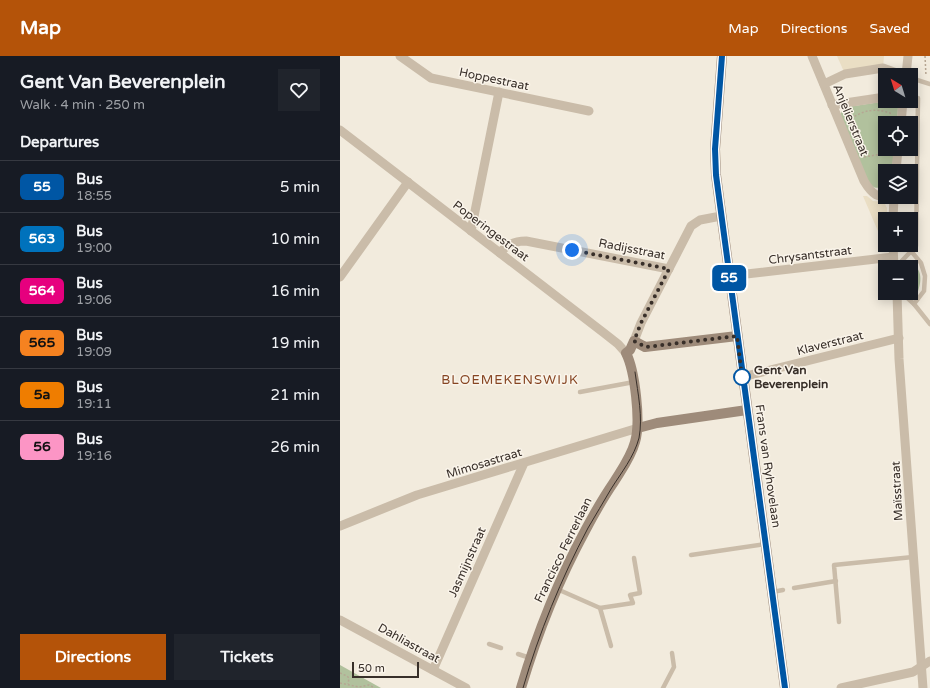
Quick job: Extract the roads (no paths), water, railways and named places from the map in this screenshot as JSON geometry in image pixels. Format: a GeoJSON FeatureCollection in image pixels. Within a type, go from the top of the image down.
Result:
{"type":"FeatureCollection","features":[{"type":"Feature","properties":{"kind":"street","name":"Hoppestraat"},"geometry":{"type":"LineString","coordinates":[[400,56],[431,78],[589,111]]}},
{"type":"Feature","properties":{"kind":"street","name":"Frans van Ryhovelaan"},"geometry":{"type":"LineString","coordinates":[[722,56],[715,149],[720,216],[785,688]]}},
{"type":"Feature","properties":{"kind":"street","name":"Anjelierstraat"},"geometry":{"type":"LineString","coordinates":[[812,56],[864,181],[869,190],[878,196]]}},
{"type":"Feature","properties":{"kind":"street"},"geometry":{"type":"LineString","coordinates":[[907,68],[908,56]]}},
{"type":"Feature","properties":{"kind":"street"},"geometry":{"type":"LineString","coordinates":[[824,84],[845,74],[878,69]]}},
{"type":"Feature","properties":{"kind":"street"},"geometry":{"type":"LineString","coordinates":[[471,230],[498,92]]}},
{"type":"Feature","properties":{"kind":"street"},"geometry":{"type":"LineString","coordinates":[[832,105],[878,98]]}},
{"type":"Feature","properties":{"kind":"street","name":"Poperingestraat"},"geometry":{"type":"LineString","coordinates":[[340,130],[610,338],[626,353]]}},
{"type":"Feature","properties":{"kind":"street"},"geometry":{"type":"LineString","coordinates":[[340,277],[408,182]]}},
{"type":"Feature","properties":{"kind":"street"},"geometry":{"type":"LineString","coordinates":[[626,353],[630,350],[641,323],[692,226],[700,220],[720,216]]}},
{"type":"Feature","properties":{"kind":"street","name":"Radijsstraat"},"geometry":{"type":"LineString","coordinates":[[500,253],[509,244],[526,241],[669,269]]}},
{"type":"Feature","properties":{"kind":"street"},"geometry":{"type":"LineString","coordinates":[[893,252],[894,260]]}},
{"type":"Feature","properties":{"kind":"street","name":"Chrysantstraat"},"geometry":{"type":"LineString","coordinates":[[729,276],[893,257]]}},
{"type":"Feature","properties":{"kind":"street","name":"Maïsstraat"},"geometry":{"type":"LineString","coordinates":[[897,300],[899,359],[923,688]]}},
{"type":"Feature","properties":{"kind":"street"},"geometry":{"type":"LineString","coordinates":[[634,341],[646,347],[737,336]]}},
{"type":"Feature","properties":{"kind":"street","name":"Klaverstraat"},"geometry":{"type":"LineString","coordinates":[[742,377],[899,338]]}},
{"type":"Feature","properties":{"kind":"street","name":"Francisco Ferrerlaan"},"geometry":{"type":"LineString","coordinates":[[521,688],[530,658],[557,589],[585,531],[628,459],[635,444],[638,428],[638,412],[631,364],[626,353]]}},
{"type":"Feature","properties":{"kind":"street"},"geometry":{"type":"LineString","coordinates":[[638,428],[658,423],[747,410]]}},
{"type":"Feature","properties":{"kind":"street","name":"Mimosastraat"},"geometry":{"type":"LineString","coordinates":[[340,526],[406,499],[638,428]]}},
{"type":"Feature","properties":{"kind":"street","name":"Jasmijnstraat"},"geometry":{"type":"LineString","coordinates":[[433,670],[524,463]]}},
{"type":"Feature","properties":{"kind":"street","name":"Dahliastraat"},"geometry":{"type":"LineString","coordinates":[[340,620],[466,688]]}},
{"type":"Feature","properties":{"kind":"street"},"geometry":{"type":"LineString","coordinates":[[841,688],[905,674],[921,668],[930,661]]}},
{"type":"Feature","properties":{"kind":"lane"},"geometry":{"type":"LineString","coordinates":[[918,80],[928,84]]}},
{"type":"Feature","properties":{"kind":"lane"},"geometry":{"type":"LineString","coordinates":[[916,212],[918,108]]}},
{"type":"Feature","properties":{"kind":"lane"},"geometry":{"type":"LineString","coordinates":[[902,260],[910,252]]}},
{"type":"Feature","properties":{"kind":"lane"},"geometry":{"type":"LineString","coordinates":[[912,252],[921,263],[925,276],[924,291],[914,304]]}},
{"type":"Feature","properties":{"kind":"lane"},"geometry":{"type":"LineString","coordinates":[[910,300],[930,324]]}},
{"type":"Feature","properties":{"kind":"lane"},"geometry":{"type":"LineString","coordinates":[[580,392],[634,382]]}},
{"type":"Feature","properties":{"kind":"lane"},"geometry":{"type":"LineString","coordinates":[[691,555],[766,544]]}},
{"type":"Feature","properties":{"kind":"lane"},"geometry":{"type":"LineString","coordinates":[[839,622],[834,565],[913,557]]}},
{"type":"Feature","properties":{"kind":"lane"},"geometry":{"type":"LineString","coordinates":[[557,589],[600,608],[632,603],[630,595],[640,593],[634,558]]}},
{"type":"Feature","properties":{"kind":"lane"},"geometry":{"type":"LineString","coordinates":[[794,588],[836,581]]}},
{"type":"Feature","properties":{"kind":"lane"},"geometry":{"type":"LineString","coordinates":[[772,592],[783,590]]}},
{"type":"Feature","properties":{"kind":"lane"},"geometry":{"type":"LineString","coordinates":[[600,608],[611,646]]}},
{"type":"Feature","properties":{"kind":"lane"},"geometry":{"type":"LineString","coordinates":[[489,644],[501,648]]}},
{"type":"Feature","properties":{"kind":"lane"},"geometry":{"type":"LineString","coordinates":[[663,688],[674,667],[672,652]]}},
{"type":"Feature","properties":{"kind":"lane"},"geometry":{"type":"LineString","coordinates":[[518,654],[530,658]]}},
{"type":"Feature","properties":{"kind":"tram line"},"geometry":{"type":"LineString","coordinates":[[523,688],[543,627],[569,567],[588,528],[627,465],[637,445],[640,430],[640,405],[635,372]]}},
{"type":"Feature","properties":{"kind":"place","name":"Gent Van Beverenplein"},"geometry":{"type":"Point","coordinates":[742,377]}},
{"type":"Feature","properties":{"kind":"district","name":"BLOEMEKENSWIJK"},"geometry":{"type":"Point","coordinates":[510,379]}}]}
